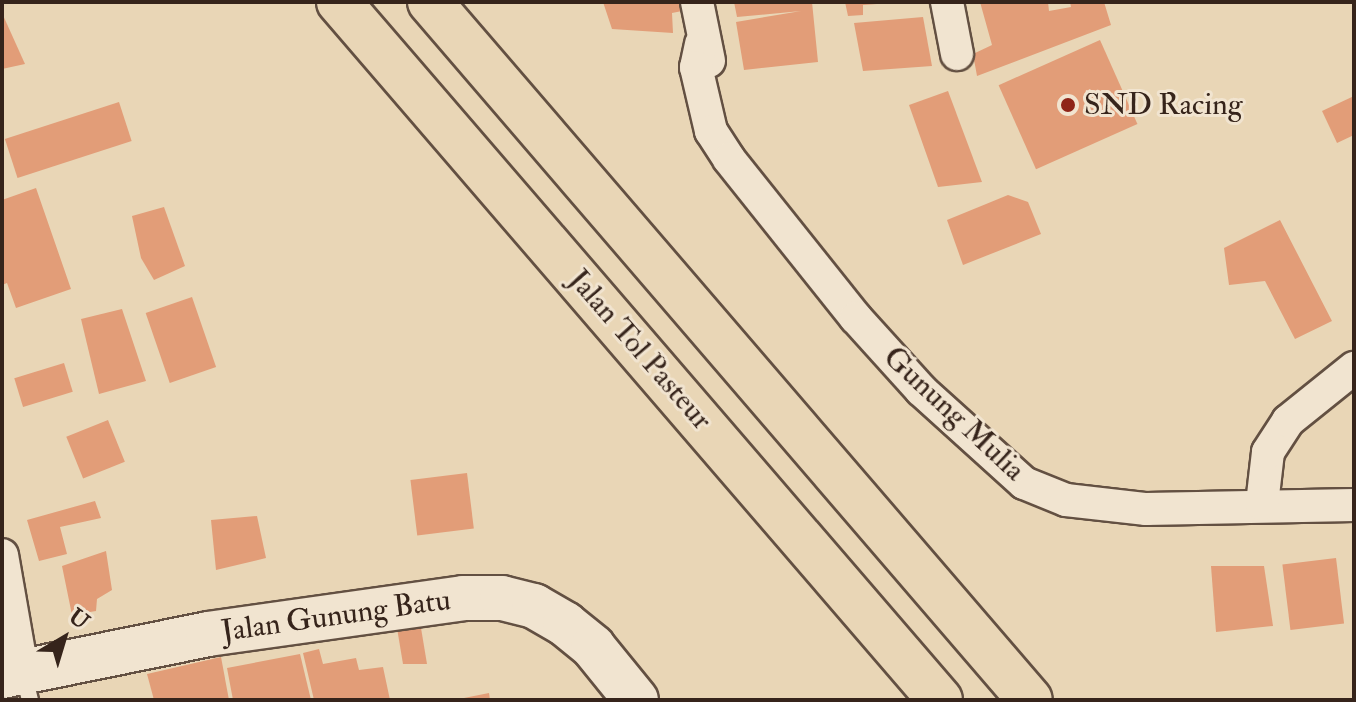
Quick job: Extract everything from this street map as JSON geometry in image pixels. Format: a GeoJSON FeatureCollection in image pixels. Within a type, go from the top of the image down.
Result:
{"type":"FeatureCollection","features":[{"type":"Feature","properties":{"kind":"highway","name":"Jalan Tol Pasteur"},"geometry":{"type":"LineString","coordinates":[[339,2],[940,700]]}},
{"type":"Feature","properties":{"kind":"highway"},"geometry":{"type":"LineString","coordinates":[[430,2],[1030,700]]}},
{"type":"Feature","properties":{"kind":"main road","name":"Jalan Gunung Batu"},"geometry":{"type":"LineString","coordinates":[[18,682],[208,634],[463,598],[502,598],[534,606],[565,624],[593,647],[636,700]]}},
{"type":"Feature","properties":{"kind":"street","name":"Gunung Mulia"},"geometry":{"type":"LineString","coordinates":[[697,2],[701,44],[696,67],[711,131],[729,159],[856,318],[921,390],[1024,483],[1066,500],[1146,509],[1262,504],[1354,505]]}},
{"type":"Feature","properties":{"kind":"street"},"geometry":{"type":"LineString","coordinates":[[947,2],[957,54]]}},
{"type":"Feature","properties":{"kind":"street"},"geometry":{"type":"LineString","coordinates":[[1262,504],[1268,452],[1288,421],[1354,368]]}},
{"type":"Feature","properties":{"kind":"street"},"geometry":{"type":"LineString","coordinates":[[2,555],[18,682]]}},
{"type":"Feature","properties":{"kind":"building"},"geometry":{"type":"Polygon","coordinates":[[[603,2],[686,2],[687,10],[672,13],[673,33],[612,29],[603,2]]]}},
{"type":"Feature","properties":{"kind":"building"},"geometry":{"type":"Polygon","coordinates":[[[734,2],[812,2],[818,62],[744,70],[736,22],[801,11],[737,17],[734,2]]]}},
{"type":"Feature","properties":{"kind":"building"},"geometry":{"type":"Polygon","coordinates":[[[845,2],[877,4],[863,5],[863,15],[848,16],[845,2]]]}},
{"type":"Feature","properties":{"kind":"building"},"geometry":{"type":"Polygon","coordinates":[[[980,2],[1048,2],[1049,11],[1071,7],[1070,2],[1104,2],[1111,25],[977,76],[973,54],[992,45],[980,2]]]}},
{"type":"Feature","properties":{"kind":"building"},"geometry":{"type":"Polygon","coordinates":[[[2,13],[25,64],[2,69],[2,13]]]}},
{"type":"Feature","properties":{"kind":"building"},"geometry":{"type":"Polygon","coordinates":[[[923,17],[932,66],[863,71],[854,23],[923,17]]]}},
{"type":"Feature","properties":{"kind":"building","name":"SND Racing"},"geometry":{"type":"Polygon","coordinates":[[[1100,40],[1137,124],[1036,169],[999,85],[1100,40]]]}},
{"type":"Feature","properties":{"kind":"building"},"geometry":{"type":"Polygon","coordinates":[[[948,91],[982,182],[938,187],[909,105],[948,91]]]}},
{"type":"Feature","properties":{"kind":"building"},"geometry":{"type":"Polygon","coordinates":[[[1354,96],[1354,135],[1337,143],[1322,111],[1354,96]]]}},
{"type":"Feature","properties":{"kind":"building"},"geometry":{"type":"Polygon","coordinates":[[[119,102],[132,141],[18,178],[5,139],[119,102]]]}},
{"type":"Feature","properties":{"kind":"building"},"geometry":{"type":"Polygon","coordinates":[[[36,188],[71,289],[16,308],[7,283],[2,285],[2,200],[36,188]]]}},
{"type":"Feature","properties":{"kind":"building"},"geometry":{"type":"Polygon","coordinates":[[[1008,195],[1028,202],[1041,234],[963,265],[947,220],[1008,195]]]}},
{"type":"Feature","properties":{"kind":"building"},"geometry":{"type":"Polygon","coordinates":[[[164,207],[185,266],[154,280],[141,258],[132,216],[164,207]]]}},
{"type":"Feature","properties":{"kind":"building"},"geometry":{"type":"Polygon","coordinates":[[[1280,220],[1332,321],[1295,339],[1265,281],[1229,285],[1224,248],[1280,220]]]}},
{"type":"Feature","properties":{"kind":"building"},"geometry":{"type":"Polygon","coordinates":[[[192,297],[216,367],[170,383],[146,313],[192,297]]]}},
{"type":"Feature","properties":{"kind":"building"},"geometry":{"type":"Polygon","coordinates":[[[122,309],[146,381],[99,394],[81,319],[122,309]]]}},
{"type":"Feature","properties":{"kind":"building"},"geometry":{"type":"Polygon","coordinates":[[[64,363],[73,392],[23,407],[14,378],[64,363]]]}},
{"type":"Feature","properties":{"kind":"building"},"geometry":{"type":"Polygon","coordinates":[[[108,420],[125,462],[83,479],[66,437],[108,420]]]}},
{"type":"Feature","properties":{"kind":"building"},"geometry":{"type":"Polygon","coordinates":[[[467,473],[474,529],[417,536],[410,480],[467,473]]]}},
{"type":"Feature","properties":{"kind":"building"},"geometry":{"type":"Polygon","coordinates":[[[95,501],[101,518],[60,527],[67,554],[39,561],[27,520],[95,501]]]}},
{"type":"Feature","properties":{"kind":"building"},"geometry":{"type":"Polygon","coordinates":[[[257,516],[266,558],[216,570],[211,520],[257,516]]]}},
{"type":"Feature","properties":{"kind":"building"},"geometry":{"type":"Polygon","coordinates":[[[106,551],[112,590],[97,599],[96,611],[72,615],[62,566],[106,551]]]}},
{"type":"Feature","properties":{"kind":"building"},"geometry":{"type":"Polygon","coordinates":[[[1336,558],[1344,624],[1290,630],[1282,565],[1336,558]]]}},
{"type":"Feature","properties":{"kind":"building"},"geometry":{"type":"Polygon","coordinates":[[[1211,566],[1264,566],[1273,626],[1216,632],[1211,566]]]}},
{"type":"Feature","properties":{"kind":"building"},"geometry":{"type":"Polygon","coordinates":[[[397,628],[421,628],[427,664],[403,664],[397,628]]]}},
{"type":"Feature","properties":{"kind":"building"},"geometry":{"type":"Polygon","coordinates":[[[319,649],[323,664],[356,658],[359,670],[383,667],[390,700],[314,700],[303,653],[319,649]]]}},
{"type":"Feature","properties":{"kind":"building"},"geometry":{"type":"Polygon","coordinates":[[[300,654],[311,700],[233,700],[227,668],[300,654]]]}},
{"type":"Feature","properties":{"kind":"building"},"geometry":{"type":"Polygon","coordinates":[[[221,657],[229,700],[154,700],[147,674],[221,657]]]}},
{"type":"Feature","properties":{"kind":"building"},"geometry":{"type":"Polygon","coordinates":[[[489,693],[490,700],[459,700],[459,699],[489,693]]]}},
{"type":"Feature","properties":{"kind":"place","name":"SND Racing"},"geometry":{"type":"Point","coordinates":[1068,105]}}]}
